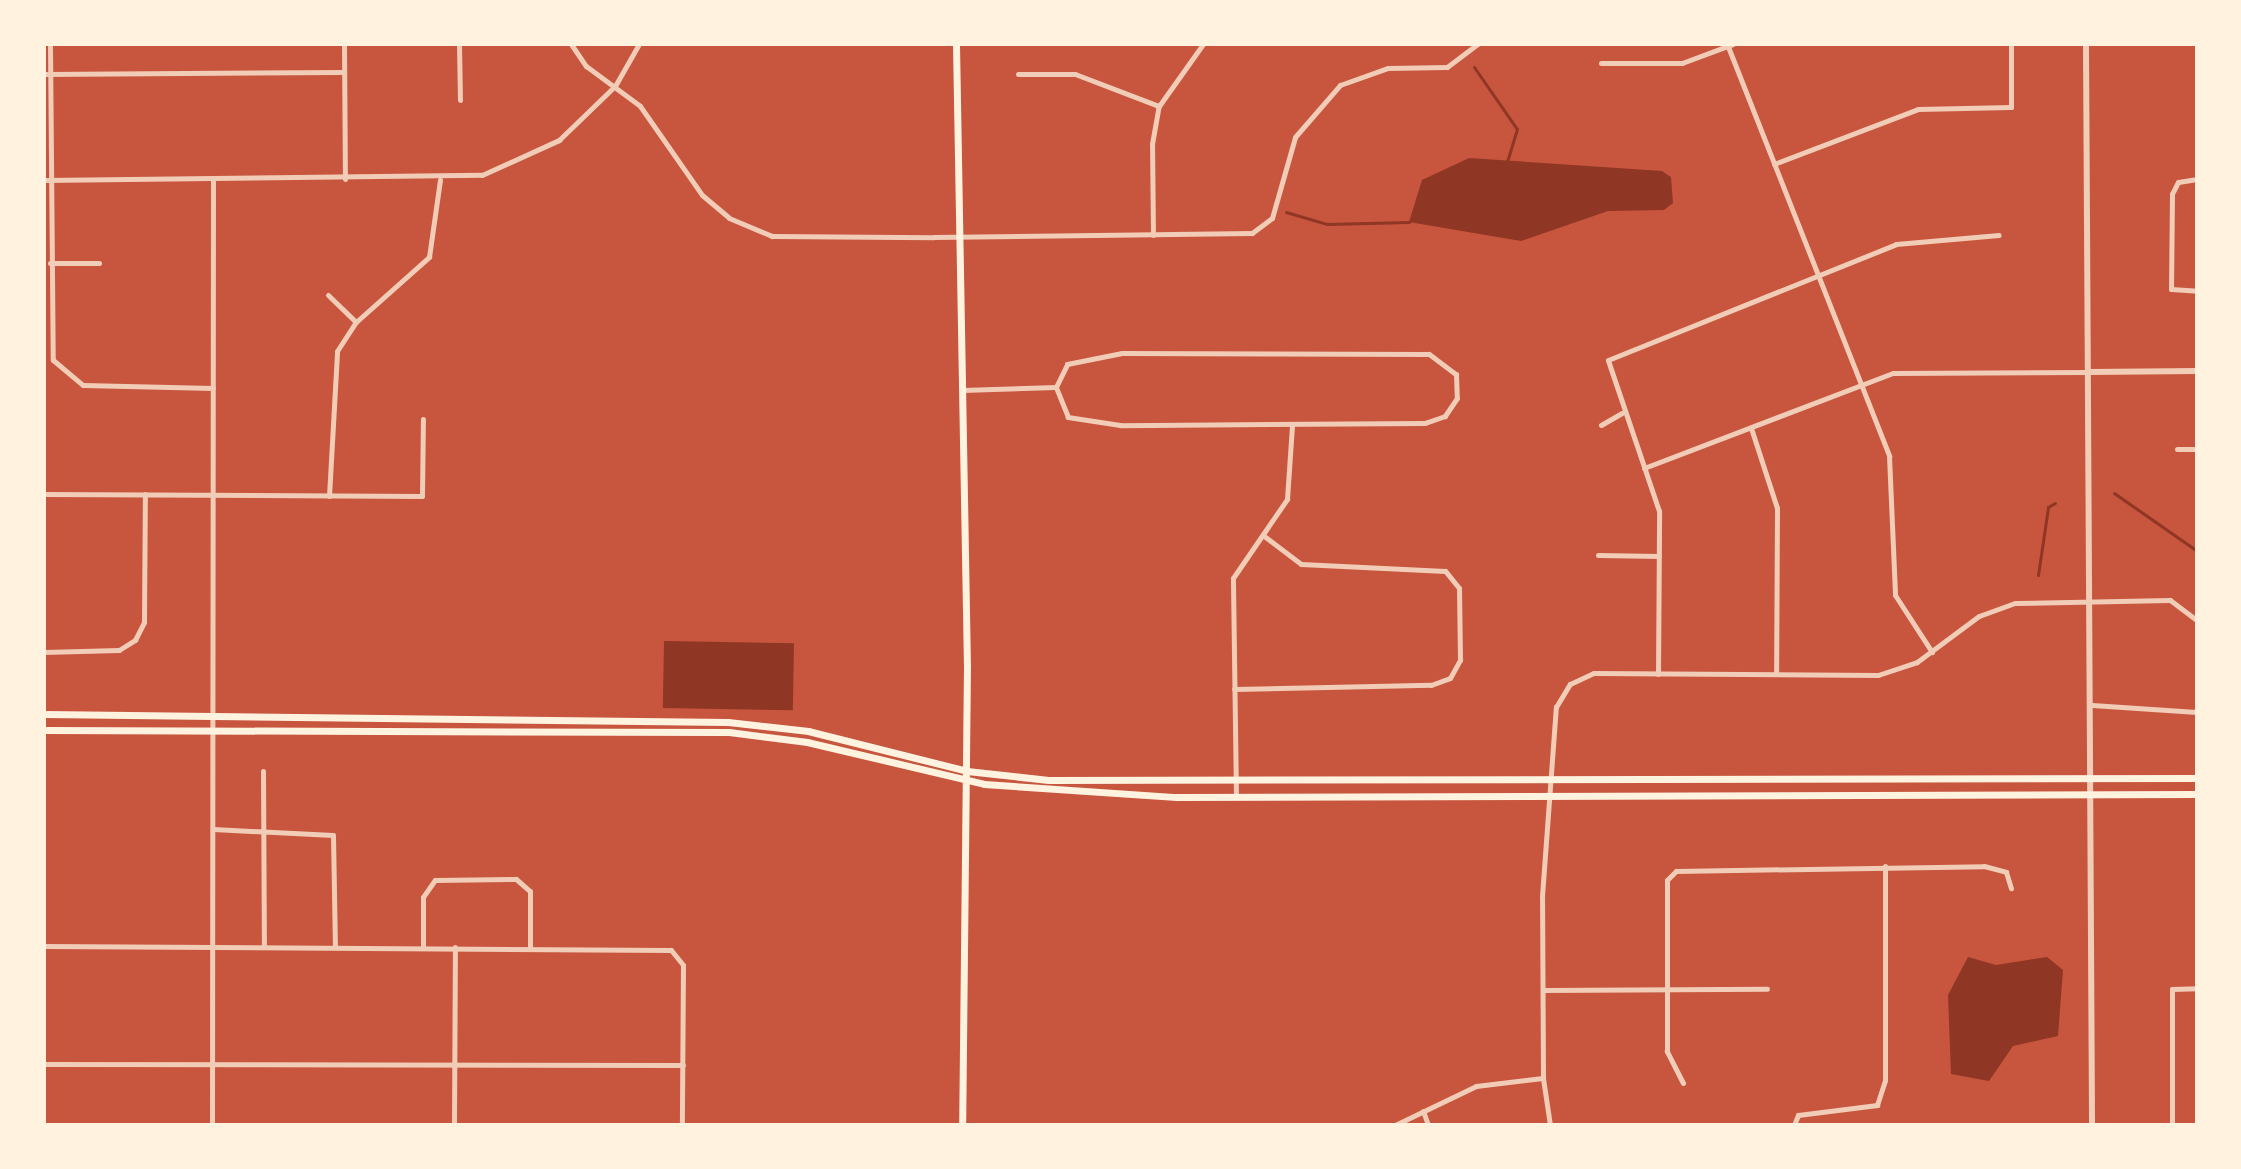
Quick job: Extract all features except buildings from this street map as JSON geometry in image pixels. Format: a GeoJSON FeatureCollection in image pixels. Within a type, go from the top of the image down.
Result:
{"type":"FeatureCollection","features":[{"type":"Feature","properties":{"kind":"main road"},"geometry":{"type":"LineString","coordinates":[[956,44],[967,771],[962,1125]]}},
{"type":"Feature","properties":{"kind":"main road"},"geometry":{"type":"LineString","coordinates":[[44,714],[728,722],[817,732],[967,771],[1049,780],[2197,778]]}},
{"type":"Feature","properties":{"kind":"main road"},"geometry":{"type":"LineString","coordinates":[[44,730],[214,728],[729,732],[807,742],[967,781],[1050,793],[1237,797],[2197,794]]}},
{"type":"Feature","properties":{"kind":"street"},"geometry":{"type":"LineString","coordinates":[[50,44],[47,338],[53,360],[83,385],[213,388]]}},
{"type":"Feature","properties":{"kind":"street"},"geometry":{"type":"LineString","coordinates":[[344,44],[345,179]]}},
{"type":"Feature","properties":{"kind":"street"},"geometry":{"type":"LineString","coordinates":[[459,44],[460,100]]}},
{"type":"Feature","properties":{"kind":"street"},"geometry":{"type":"LineString","coordinates":[[571,44],[666,134],[702,195],[729,218],[772,236],[958,237],[1252,233],[1272,218],[1295,137],[1340,85],[1388,68],[1447,67],[1473,53],[1478,44]]}},
{"type":"Feature","properties":{"kind":"street"},"geometry":{"type":"LineString","coordinates":[[47,179],[440,180],[527,158],[559,140],[615,86],[639,44]]}},
{"type":"Feature","properties":{"kind":"street"},"geometry":{"type":"LineString","coordinates":[[1153,235],[1152,144],[1159,106],[1203,44]]}},
{"type":"Feature","properties":{"kind":"street"},"geometry":{"type":"LineString","coordinates":[[1774,164],[1918,109],[2011,107],[2011,44]]}},
{"type":"Feature","properties":{"kind":"street"},"geometry":{"type":"LineString","coordinates":[[2086,44],[2094,794],[2092,1125]]}},
{"type":"Feature","properties":{"kind":"street"},"geometry":{"type":"LineString","coordinates":[[1601,63],[1682,63],[1729,45],[1860,383],[1896,486],[1895,595],[1932,652]]}},
{"type":"Feature","properties":{"kind":"street"},"geometry":{"type":"LineString","coordinates":[[48,74],[343,72]]}},
{"type":"Feature","properties":{"kind":"street"},"geometry":{"type":"LineString","coordinates":[[1018,74],[1075,74],[1159,106]]}},
{"type":"Feature","properties":{"kind":"street"},"geometry":{"type":"LineString","coordinates":[[212,1125],[213,178]]}},
{"type":"Feature","properties":{"kind":"street"},"geometry":{"type":"LineString","coordinates":[[2197,179],[2178,182],[2172,194],[2171,289],[2197,291]]}},
{"type":"Feature","properties":{"kind":"street"},"geometry":{"type":"LineString","coordinates":[[329,496],[332,377],[356,322],[429,257],[440,180]]}},
{"type":"Feature","properties":{"kind":"street"},"geometry":{"type":"LineString","coordinates":[[1658,674],[1659,511],[1622,413],[1608,360],[1816,273],[1916,240],[1999,235]]}},
{"type":"Feature","properties":{"kind":"street"},"geometry":{"type":"LineString","coordinates":[[50,263],[99,263]]}},
{"type":"Feature","properties":{"kind":"street"},"geometry":{"type":"LineString","coordinates":[[328,295],[356,322]]}},
{"type":"Feature","properties":{"kind":"street"},"geometry":{"type":"LineString","coordinates":[[1122,353],[1419,353],[1444,359],[1456,374],[1454,405],[1438,420],[1292,425],[1087,424],[1064,413],[1056,387],[1070,361],[1122,353]]}},
{"type":"Feature","properties":{"kind":"street"},"geometry":{"type":"LineString","coordinates":[[1644,468],[1860,383],[1902,372],[2197,371]]}},
{"type":"Feature","properties":{"kind":"street"},"geometry":{"type":"LineString","coordinates":[[962,390],[1056,387]]}},
{"type":"Feature","properties":{"kind":"street"},"geometry":{"type":"LineString","coordinates":[[1601,425],[1622,413]]}},
{"type":"Feature","properties":{"kind":"street"},"geometry":{"type":"LineString","coordinates":[[44,494],[422,496],[423,419]]}},
{"type":"Feature","properties":{"kind":"street"},"geometry":{"type":"LineString","coordinates":[[1237,797],[1233,578],[1264,536],[1290,488],[1292,425]]}},
{"type":"Feature","properties":{"kind":"street"},"geometry":{"type":"LineString","coordinates":[[1751,428],[1777,508],[1776,675]]}},
{"type":"Feature","properties":{"kind":"street"},"geometry":{"type":"LineString","coordinates":[[2177,449],[2197,449]]}},
{"type":"Feature","properties":{"kind":"street"},"geometry":{"type":"LineString","coordinates":[[44,652],[119,650],[135,640],[144,622],[145,494]]}},
{"type":"Feature","properties":{"kind":"street"},"geometry":{"type":"LineString","coordinates":[[1234,689],[1431,685],[1450,678],[1460,660],[1459,588],[1445,571],[1301,564],[1264,536]]}},
{"type":"Feature","properties":{"kind":"street"},"geometry":{"type":"LineString","coordinates":[[1598,555],[1659,556]]}},
{"type":"Feature","properties":{"kind":"street"},"geometry":{"type":"LineString","coordinates":[[1550,1125],[1543,1078],[1542,896],[1556,780],[1556,707],[1570,684],[1594,673],[1878,675],[1932,652],[1996,608],[2170,600],[2197,620]]}},
{"type":"Feature","properties":{"kind":"street"},"geometry":{"type":"LineString","coordinates":[[2092,705],[2197,712]]}},
{"type":"Feature","properties":{"kind":"street"},"geometry":{"type":"LineString","coordinates":[[263,771],[264,947]]}},
{"type":"Feature","properties":{"kind":"street"},"geometry":{"type":"LineString","coordinates":[[213,829],[333,835],[335,947]]}},
{"type":"Feature","properties":{"kind":"street"},"geometry":{"type":"LineString","coordinates":[[1794,1125],[1798,1115],[1877,1105],[1885,1080],[1885,866]]}},
{"type":"Feature","properties":{"kind":"street"},"geometry":{"type":"LineString","coordinates":[[1683,1083],[1670,1067],[1667,1008],[1667,880],[1676,871],[1984,866],[2006,872],[2011,888]]}},
{"type":"Feature","properties":{"kind":"street"},"geometry":{"type":"LineString","coordinates":[[423,947],[427,888],[435,880],[489,879],[525,884],[530,947]]}},
{"type":"Feature","properties":{"kind":"street"},"geometry":{"type":"LineString","coordinates":[[44,946],[671,950],[683,965],[682,1125]]}},
{"type":"Feature","properties":{"kind":"street"},"geometry":{"type":"LineString","coordinates":[[454,1125],[455,947]]}},
{"type":"Feature","properties":{"kind":"street"},"geometry":{"type":"LineString","coordinates":[[2172,1125],[2172,989],[2197,988]]}},
{"type":"Feature","properties":{"kind":"street"},"geometry":{"type":"LineString","coordinates":[[1543,990],[1767,989]]}},
{"type":"Feature","properties":{"kind":"street"},"geometry":{"type":"LineString","coordinates":[[44,1064],[683,1065]]}},
{"type":"Feature","properties":{"kind":"street"},"geometry":{"type":"LineString","coordinates":[[1395,1125],[1491,1082],[1543,1078]]}},
{"type":"Feature","properties":{"kind":"street"},"geometry":{"type":"LineString","coordinates":[[1423,1111],[1428,1125]]}},
{"type":"Feature","properties":{"kind":"shaded area"},"geometry":{"type":"Polygon","coordinates":[[[1469,158],[1662,171],[1671,177],[1673,203],[1664,210],[1608,211],[1521,241],[1409,222],[1422,180],[1469,158]]]}},
{"type":"Feature","properties":{"kind":"shaded area"},"geometry":{"type":"Polygon","coordinates":[[[664,641],[794,643],[793,710],[663,708],[664,641]]]}},
{"type":"Feature","properties":{"kind":"shaded area"},"geometry":{"type":"Polygon","coordinates":[[[1968,957],[1996,965],[2047,957],[2063,970],[2058,1036],[2013,1046],[1989,1081],[1951,1074],[1948,995],[1968,957]]]}},
{"type":"Feature","properties":{"kind":"waterway"},"geometry":{"type":"LineString","coordinates":[[1474,67],[1517,129],[1507,162]]}},
{"type":"Feature","properties":{"kind":"waterway"},"geometry":{"type":"LineString","coordinates":[[1286,212],[1327,224],[1409,222]]}},
{"type":"Feature","properties":{"kind":"waterway"},"geometry":{"type":"LineString","coordinates":[[2114,493],[2197,551]]}},
{"type":"Feature","properties":{"kind":"waterway"},"geometry":{"type":"LineString","coordinates":[[2038,575],[2048,507],[2055,503]]}}]}
